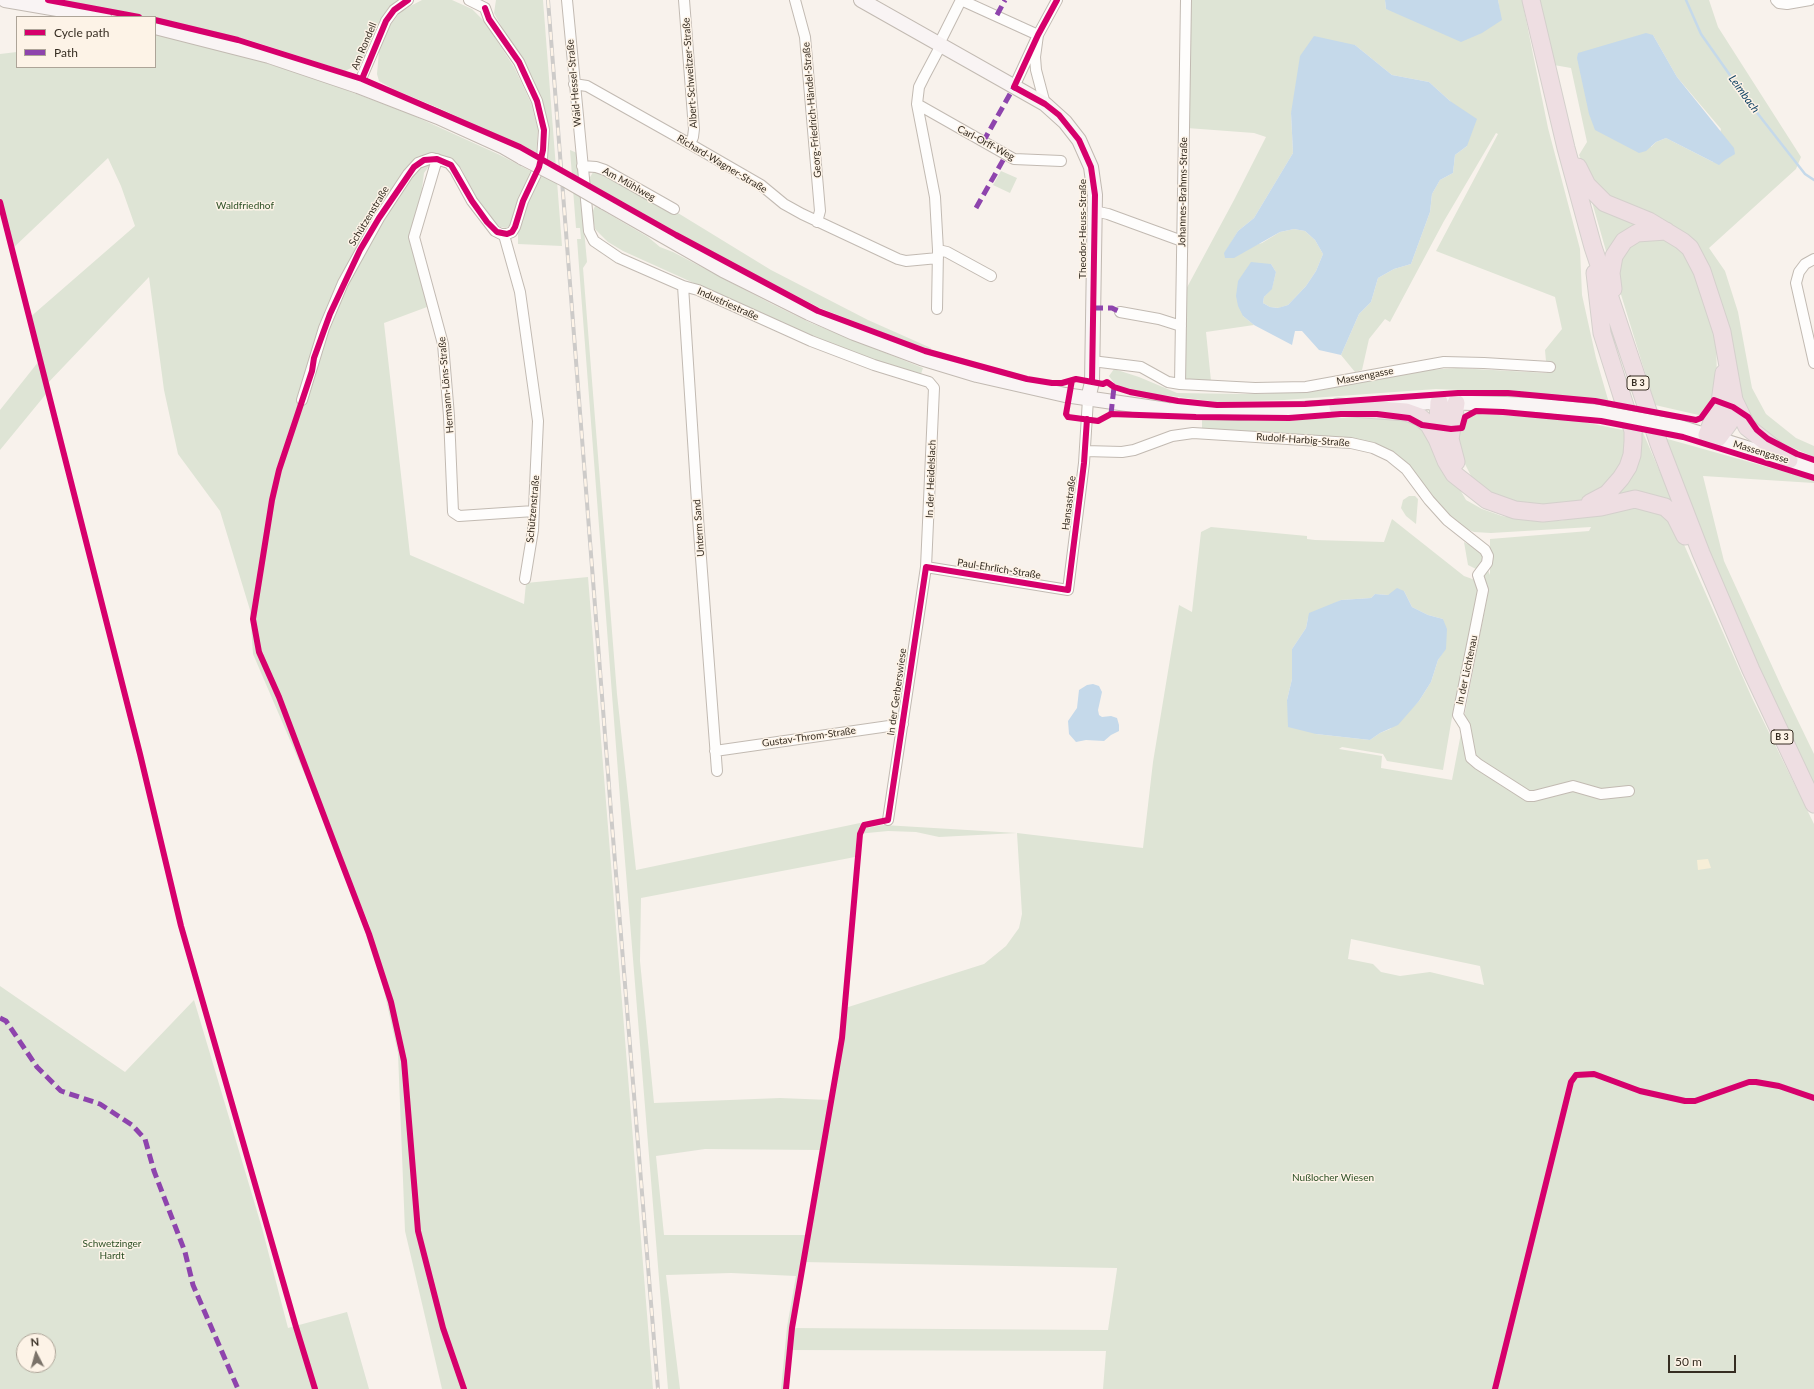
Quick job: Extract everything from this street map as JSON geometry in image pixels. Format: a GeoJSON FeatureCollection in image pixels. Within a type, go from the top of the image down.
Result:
{"type":"FeatureCollection","features":[{"type":"Feature","properties":{"kind":"highway","name":"B 3"},"geometry":{"type":"LineString","coordinates":[[1531,0],[1566,148],[1593,247],[1659,444],[1701,553],[1751,670],[1814,804]]}},
{"type":"Feature","properties":{"kind":"highway"},"geometry":{"type":"LineString","coordinates":[[1566,148],[1587,185],[1605,203],[1649,221],[1666,231],[1690,248],[1702,271],[1722,332],[1726,359],[1731,376],[1734,400],[1732,416],[1729,423],[1712,437]]}},
{"type":"Feature","properties":{"kind":"highway"},"geometry":{"type":"LineString","coordinates":[[1617,321],[1611,273],[1614,256],[1624,241],[1637,233],[1666,231]]}},
{"type":"Feature","properties":{"kind":"highway"},"geometry":{"type":"LineString","coordinates":[[1569,511],[1598,501],[1607,494],[1628,467],[1632,455],[1633,431],[1602,333],[1596,294],[1593,247]]}},
{"type":"Feature","properties":{"kind":"highway"},"geometry":{"type":"LineString","coordinates":[[1712,437],[1721,396],[1726,359]]}},
{"type":"Feature","properties":{"kind":"highway"},"geometry":{"type":"LineString","coordinates":[[1734,400],[1747,427],[1789,460]]}},
{"type":"Feature","properties":{"kind":"highway"},"geometry":{"type":"LineString","coordinates":[[1437,439],[1439,402]]}},
{"type":"Feature","properties":{"kind":"highway"},"geometry":{"type":"LineString","coordinates":[[1456,403],[1450,439],[1452,450],[1466,484]]}},
{"type":"Feature","properties":{"kind":"highway"},"geometry":{"type":"LineString","coordinates":[[1338,407],[1406,412],[1420,417],[1429,426],[1437,439],[1446,461],[1454,474],[1487,500],[1515,510],[1543,513],[1601,507],[1635,499],[1653,503],[1665,508],[1675,516],[1686,539],[1701,553]]}},
{"type":"Feature","properties":{"kind":"main road"},"geometry":{"type":"LineString","coordinates":[[5,0],[98,16]]}},
{"type":"Feature","properties":{"kind":"main road","name":"Theodor-Heuss-Straße"},"geometry":{"type":"LineString","coordinates":[[861,0],[1045,104],[1069,126],[1079,140],[1087,155],[1094,182],[1092,382],[1088,399]]}},
{"type":"Feature","properties":{"kind":"main road"},"geometry":{"type":"LineString","coordinates":[[156,27],[255,52],[358,86],[438,117],[504,147],[566,180],[723,270],[809,313],[854,333],[921,358],[977,375],[1088,399],[1141,407],[1193,411],[1239,412],[1399,402],[1456,403]]}},
{"type":"Feature","properties":{"kind":"main road","name":"Massengasse"},"geometry":{"type":"LineString","coordinates":[[1456,403],[1537,405],[1598,412],[1679,427],[1814,469]]}},
{"type":"Feature","properties":{"kind":"street","name":"Am Rondell"},"geometry":{"type":"LineString","coordinates":[[358,86],[386,21],[394,10],[408,0]]}},
{"type":"Feature","properties":{"kind":"street"},"geometry":{"type":"LineString","coordinates":[[437,159],[447,162],[453,167],[472,201],[495,231],[504,234],[512,232],[523,202],[539,167],[543,150],[544,130],[537,101],[519,62],[489,19],[486,4],[469,0]]}},
{"type":"Feature","properties":{"kind":"street","name":"Waid-Hessel-Straße"},"geometry":{"type":"LineString","coordinates":[[567,0],[582,166]]}},
{"type":"Feature","properties":{"kind":"street","name":"Albert-Schweitzer-Straße"},"geometry":{"type":"LineString","coordinates":[[684,0],[694,129],[690,144]]}},
{"type":"Feature","properties":{"kind":"street","name":"Georg-Friedrich-Händel-Straße"},"geometry":{"type":"LineString","coordinates":[[794,0],[805,37],[820,211],[817,222]]}},
{"type":"Feature","properties":{"kind":"street"},"geometry":{"type":"LineString","coordinates":[[937,309],[938,254],[934,191],[917,104],[921,82],[961,0],[1038,35]]}},
{"type":"Feature","properties":{"kind":"street"},"geometry":{"type":"LineString","coordinates":[[1014,87],[1038,35],[1058,0]]}},
{"type":"Feature","properties":{"kind":"street","name":"Johannes-Brahms-Straße"},"geometry":{"type":"LineString","coordinates":[[1180,384],[1186,0]]}},
{"type":"Feature","properties":{"kind":"street"},"geometry":{"type":"LineString","coordinates":[[1776,0],[1779,3],[1787,4],[1810,0]]}},
{"type":"Feature","properties":{"kind":"street"},"geometry":{"type":"LineString","coordinates":[[1038,35],[1035,57],[1036,70],[1045,104]]}},
{"type":"Feature","properties":{"kind":"street","name":"Richard-Wagner-Straße"},"geometry":{"type":"LineString","coordinates":[[574,84],[587,86],[690,144],[761,185],[791,209],[817,222],[898,259],[906,261],[938,254]]}},
{"type":"Feature","properties":{"kind":"street","name":"Carl-Orff-Weg"},"geometry":{"type":"LineString","coordinates":[[917,104],[1014,159],[1061,161]]}},
{"type":"Feature","properties":{"kind":"street","name":"Schützenstraße"},"geometry":{"type":"LineString","coordinates":[[302,400],[324,328],[343,283],[360,250],[379,218],[414,167],[424,160],[437,159]]}},
{"type":"Feature","properties":{"kind":"street","name":"Hermann-Löns-Straße"},"geometry":{"type":"LineString","coordinates":[[437,159],[414,237],[443,344],[449,416],[453,512],[459,516],[534,511]]}},
{"type":"Feature","properties":{"kind":"street","name":"Am Mühlweg"},"geometry":{"type":"LineString","coordinates":[[582,166],[593,166],[605,170],[674,209]]}},
{"type":"Feature","properties":{"kind":"street","name":"Industriestraße"},"geometry":{"type":"LineString","coordinates":[[582,166],[589,231],[594,241],[619,258],[683,286],[698,290],[811,340],[874,365],[929,382],[933,386],[934,390]]}},
{"type":"Feature","properties":{"kind":"street"},"geometry":{"type":"LineString","coordinates":[[1094,211],[1108,214],[1182,241]]}},
{"type":"Feature","properties":{"kind":"street","name":"Schützenstraße"},"geometry":{"type":"LineString","coordinates":[[504,234],[520,292],[538,421],[534,511],[525,579]]}},
{"type":"Feature","properties":{"kind":"street"},"geometry":{"type":"LineString","coordinates":[[938,254],[947,252],[991,276]]}},
{"type":"Feature","properties":{"kind":"street"},"geometry":{"type":"LineString","coordinates":[[1814,259],[1805,264],[1799,272],[1796,283],[1814,363]]}},
{"type":"Feature","properties":{"kind":"street","name":"Unterm Sand"},"geometry":{"type":"LineString","coordinates":[[683,286],[698,518],[717,771]]}},
{"type":"Feature","properties":{"kind":"street"},"geometry":{"type":"LineString","coordinates":[[1120,312],[1159,319],[1181,326]]}},
{"type":"Feature","properties":{"kind":"street","name":"Massengasse"},"geometry":{"type":"LineString","coordinates":[[1092,361],[1141,367],[1168,382],[1180,384],[1255,388],[1304,387],[1444,362],[1550,367]]}},
{"type":"Feature","properties":{"kind":"street","name":"In der Heidelslach"},"geometry":{"type":"LineString","coordinates":[[926,567],[934,390]]}},
{"type":"Feature","properties":{"kind":"street","name":"Hansastraße"},"geometry":{"type":"LineString","coordinates":[[1068,590],[1085,451],[1088,399]]}},
{"type":"Feature","properties":{"kind":"street","name":"Rudolf-Harbig-Straße"},"geometry":{"type":"LineString","coordinates":[[1085,451],[1122,452],[1134,450],[1172,436],[1193,433],[1351,443],[1373,448],[1390,456],[1406,469]]}},
{"type":"Feature","properties":{"kind":"street","name":"In der Lichtenau"},"geometry":{"type":"LineString","coordinates":[[1406,469],[1439,512],[1456,528],[1485,550],[1488,556],[1487,562],[1478,575],[1483,590],[1458,715],[1464,726],[1471,758],[1528,796],[1534,796],[1573,786],[1601,794],[1629,791]]}},
{"type":"Feature","properties":{"kind":"street","name":"Paul-Ehrlich-Straße"},"geometry":{"type":"LineString","coordinates":[[926,567],[1068,590]]}},
{"type":"Feature","properties":{"kind":"street","name":"In der Gerberswiese"},"geometry":{"type":"LineString","coordinates":[[888,820],[926,567]]}},
{"type":"Feature","properties":{"kind":"street","name":"Gustav-Throm-Straße"},"geometry":{"type":"LineString","coordinates":[[715,751],[903,724]]}},
{"type":"Feature","properties":{"kind":"green space"},"geometry":{"type":"Polygon","coordinates":[[[53,0],[399,0],[380,20],[365,56],[353,67],[345,71],[249,40],[156,20],[156,16],[134,16],[53,0]]]}},
{"type":"Feature","properties":{"kind":"green space"},"geometry":{"type":"Polygon","coordinates":[[[422,0],[452,0],[472,9],[484,21],[514,67],[531,103],[538,130],[536,154],[441,109],[393,89],[379,81],[377,74],[379,51],[388,28],[401,11],[422,0]]]}},
{"type":"Feature","properties":{"kind":"green space","name":"Waldfriedhof"},"geometry":{"type":"Polygon","coordinates":[[[496,0],[543,0],[562,246],[518,244],[518,234],[509,226],[506,228],[500,227],[489,216],[477,199],[461,168],[455,161],[440,156],[431,163],[424,173],[414,252],[427,307],[384,323],[410,555],[524,604],[526,583],[588,577],[653,1389],[442,1389],[405,1231],[398,1053],[369,924],[253,654],[250,610],[220,511],[178,454],[164,390],[149,277],[45,386],[46,394],[0,450],[0,410],[39,361],[28,319],[135,226],[121,186],[108,158],[11,250],[0,211],[0,54],[16,52],[16,68],[156,68],[156,33],[224,50],[317,79],[410,114],[500,155],[540,176],[548,140],[509,40],[494,13],[496,0]]]}},
{"type":"Feature","properties":{"kind":"green space"},"geometry":{"type":"Polygon","coordinates":[[[1190,0],[1385,0],[1386,9],[1501,20],[1498,0],[1522,0],[1548,128],[1580,249],[1582,295],[1596,358],[1609,403],[1585,399],[1511,392],[1436,389],[1284,400],[1218,402],[1131,391],[1117,387],[1109,376],[1114,369],[1139,377],[1177,393],[1244,394],[1264,394],[1334,386],[1427,370],[1457,368],[1547,373],[1545,350],[1562,329],[1555,297],[1436,251],[1498,134],[1496,133],[1444,221],[1390,322],[1385,319],[1369,339],[1362,370],[1355,372],[1341,355],[1359,314],[1371,302],[1378,278],[1394,269],[1411,264],[1430,212],[1432,194],[1440,180],[1453,173],[1455,155],[1467,146],[1450,101],[1429,82],[1392,75],[1355,45],[1291,113],[1293,153],[1254,218],[1238,231],[1225,253],[1262,243],[1280,232],[1294,229],[1305,231],[1315,240],[1323,254],[1316,271],[1306,286],[1288,305],[1279,308],[1270,307],[1263,303],[1264,297],[1272,288],[1276,272],[1271,264],[1243,316],[1254,325],[1206,332],[1211,381],[1185,381],[1184,293],[1266,137],[1254,133],[1187,128],[1190,0]]]}},
{"type":"Feature","properties":{"kind":"green space"},"geometry":{"type":"Polygon","coordinates":[[[1539,0],[1709,0],[1718,27],[1801,157],[1796,169],[1709,248],[1725,271],[1738,312],[1752,388],[1766,414],[1796,438],[1814,446],[1814,457],[1770,438],[1756,425],[1742,403],[1702,261],[1608,201],[1592,183],[1579,155],[1587,142],[1571,68],[1554,65],[1539,0]],[[1653,35],[1651,147],[1656,142],[1666,138],[1713,162],[1721,129],[1677,77],[1653,35]]]}},
{"type":"Feature","properties":{"kind":"green space","name":"Nußlocher Wiesen"},"geometry":{"type":"Polygon","coordinates":[[[570,150],[577,153],[587,262],[583,268],[617,694],[636,870],[860,823],[866,828],[884,825],[1017,833],[1143,848],[1153,762],[1179,605],[1192,612],[1201,532],[1211,527],[1307,536],[1307,539],[1315,540],[1384,542],[1392,519],[1464,576],[1475,580],[1480,584],[1476,614],[1465,654],[1443,770],[1387,761],[1383,754],[1342,747],[1339,749],[1382,756],[1381,768],[1452,780],[1487,598],[1488,586],[1483,577],[1484,571],[1488,570],[1490,575],[1490,539],[1589,531],[1591,527],[1491,533],[1474,532],[1462,527],[1453,519],[1391,452],[1202,429],[1202,420],[1394,417],[1419,426],[1432,441],[1466,500],[1482,509],[1502,516],[1526,520],[1559,521],[1643,506],[1663,512],[1678,531],[1752,698],[1814,824],[1814,1389],[1103,1389],[1106,1351],[787,1350],[784,1389],[781,1389],[787,1327],[796,1276],[731,1273],[666,1275],[680,1389],[668,1389],[580,280],[577,239],[581,239],[580,228],[576,228],[570,150]],[[1404,591],[1388,595],[1375,594],[1371,598],[1341,600],[1308,618],[1306,628],[1292,649],[1292,679],[1287,700],[1316,734],[1370,740],[1380,733],[1390,729],[1419,701],[1431,682],[1438,660],[1445,649],[1443,619],[1428,615],[1412,607],[1404,591]],[[888,831],[857,834],[855,857],[641,898],[640,961],[654,1103],[780,1098],[830,1100],[840,1038],[842,1009],[984,964],[1006,946],[1019,928],[1022,914],[1017,833],[939,837],[916,832],[888,831]],[[1351,939],[1348,959],[1373,964],[1381,972],[1400,976],[1430,972],[1484,985],[1480,966],[1351,939]],[[705,1149],[656,1156],[664,1235],[806,1235],[820,1150],[705,1149]],[[802,1262],[790,1328],[1108,1330],[1117,1268],[802,1262]]]}},
{"type":"Feature","properties":{"kind":"green space"},"geometry":{"type":"Polygon","coordinates":[[[595,169],[673,210],[771,270],[868,320],[931,348],[930,351],[820,308],[677,234],[587,182],[595,169]]]}},
{"type":"Feature","properties":{"kind":"green space"},"geometry":{"type":"Polygon","coordinates":[[[1001,171],[1017,178],[1010,193],[993,185],[1001,171]]]}},
{"type":"Feature","properties":{"kind":"green space"},"geometry":{"type":"Polygon","coordinates":[[[1590,195],[1652,226],[1608,258],[1590,195]]]}},
{"type":"Feature","properties":{"kind":"green space"},"geometry":{"type":"Polygon","coordinates":[[[595,206],[648,237],[660,247],[673,252],[772,304],[811,323],[923,368],[920,377],[813,337],[623,251],[608,242],[595,229],[592,213],[595,206]]]}},
{"type":"Feature","properties":{"kind":"green space"},"geometry":{"type":"Polygon","coordinates":[[[1664,238],[1682,250],[1700,278],[1716,333],[1717,384],[1703,416],[1655,405],[1619,288],[1619,258],[1636,240],[1664,238]]]}},
{"type":"Feature","properties":{"kind":"green space"},"geometry":{"type":"Polygon","coordinates":[[[1460,413],[1578,421],[1628,431],[1627,449],[1620,471],[1604,489],[1577,502],[1537,507],[1500,500],[1475,484],[1465,464],[1458,445],[1460,413]]]}},
{"type":"Feature","properties":{"kind":"green space"},"geometry":{"type":"Polygon","coordinates":[[[1641,428],[1669,493],[1675,509],[1604,501],[1641,428]]]}},
{"type":"Feature","properties":{"kind":"green space"},"geometry":{"type":"Polygon","coordinates":[[[1664,438],[1814,480],[1814,483],[1703,476],[1724,561],[1814,754],[1814,789],[1714,566],[1664,438]]]}},
{"type":"Feature","properties":{"kind":"green space"},"geometry":{"type":"Polygon","coordinates":[[[1409,496],[1415,496],[1418,499],[1416,524],[1406,516],[1401,508],[1403,500],[1409,496]]]}},
{"type":"Feature","properties":{"kind":"green space"},"geometry":{"type":"Polygon","coordinates":[[[1464,542],[1482,552],[1484,559],[1479,568],[1476,569],[1468,565],[1464,542]]]}},
{"type":"Feature","properties":{"kind":"green space","name":"Schwetzinger Hardt"},"geometry":{"type":"Polygon","coordinates":[[[0,986],[125,1072],[194,1000],[262,1228],[288,1328],[347,1312],[369,1389],[0,1389],[0,986]]]}},
{"type":"Feature","properties":{"kind":"sand"},"geometry":{"type":"Polygon","coordinates":[[[1708,859],[1711,868],[1698,870],[1697,860],[1708,859]]]}},
{"type":"Feature","properties":{"kind":"water"},"geometry":{"type":"Polygon","coordinates":[[[1385,0],[1498,0],[1502,20],[1482,33],[1461,42],[1386,9],[1385,0]]]}},
{"type":"Feature","properties":{"kind":"water"},"geometry":{"type":"Polygon","coordinates":[[[1646,33],[1653,35],[1677,77],[1734,148],[1735,154],[1719,165],[1666,138],[1656,142],[1646,151],[1639,153],[1595,130],[1589,114],[1577,58],[1578,53],[1646,33]]]}},
{"type":"Feature","properties":{"kind":"water"},"geometry":{"type":"Polygon","coordinates":[[[1314,36],[1355,45],[1392,75],[1429,82],[1450,101],[1477,119],[1467,146],[1455,155],[1453,173],[1440,180],[1432,194],[1430,212],[1411,264],[1394,269],[1378,278],[1371,302],[1359,314],[1341,355],[1319,350],[1302,331],[1295,331],[1292,345],[1254,325],[1243,316],[1238,306],[1236,296],[1238,281],[1251,262],[1271,264],[1276,272],[1272,289],[1264,297],[1263,303],[1270,307],[1278,308],[1288,305],[1306,286],[1316,271],[1323,254],[1315,240],[1305,231],[1294,229],[1280,232],[1234,258],[1225,258],[1224,253],[1238,231],[1254,218],[1293,153],[1291,113],[1300,56],[1314,36]]]}},
{"type":"Feature","properties":{"kind":"water"},"geometry":{"type":"Polygon","coordinates":[[[1397,588],[1404,591],[1412,607],[1428,615],[1443,619],[1447,629],[1446,649],[1438,660],[1431,682],[1419,701],[1398,725],[1380,733],[1370,740],[1316,734],[1288,727],[1287,700],[1292,679],[1292,649],[1306,628],[1309,613],[1341,600],[1371,598],[1375,594],[1388,595],[1397,588]]]}},
{"type":"Feature","properties":{"kind":"water"},"geometry":{"type":"Polygon","coordinates":[[[1093,684],[1099,686],[1102,692],[1098,710],[1099,715],[1102,717],[1111,716],[1117,718],[1119,731],[1104,741],[1086,740],[1076,742],[1069,734],[1068,721],[1077,708],[1079,690],[1087,685],[1093,684]]]}},
{"type":"Feature","properties":{"kind":"waterway","name":"Leimbach"},"geometry":{"type":"LineString","coordinates":[[1686,0],[1701,34],[1751,105],[1805,174],[1814,180]]}},
{"type":"Feature","properties":{"kind":"railway"},"geometry":{"type":"LineString","coordinates":[[548,0],[612,825],[658,1389]]}},
{"type":"Feature","properties":{"kind":"marked path"},"geometry":{"type":"LineString","coordinates":[[997,15],[1005,0]]}},
{"type":"Feature","properties":{"kind":"marked path"},"geometry":{"type":"LineString","coordinates":[[983,142],[1014,87]]}},
{"type":"Feature","properties":{"kind":"marked path"},"geometry":{"type":"LineString","coordinates":[[976,208],[1006,155]]}},
{"type":"Feature","properties":{"kind":"marked path"},"geometry":{"type":"LineString","coordinates":[[1093,308],[1112,308],[1120,312]]}},
{"type":"Feature","properties":{"kind":"marked path"},"geometry":{"type":"LineString","coordinates":[[1111,414],[1114,387]]}},
{"type":"Feature","properties":{"kind":"marked path"},"geometry":{"type":"LineString","coordinates":[[0,1018],[6,1021],[37,1067],[61,1091],[100,1104],[132,1125],[145,1139],[154,1171],[185,1252],[193,1285],[238,1389]]}},
{"type":"Feature","properties":{"kind":"cycle path"},"geometry":{"type":"LineString","coordinates":[[48,0],[134,16]]}},
{"type":"Feature","properties":{"kind":"cycle path"},"geometry":{"type":"LineString","coordinates":[[362,79],[386,21],[394,10],[408,0]]}},
{"type":"Feature","properties":{"kind":"cycle path"},"geometry":{"type":"LineString","coordinates":[[1057,0],[1038,35],[1014,87],[1045,104],[1059,115],[1079,140],[1091,167],[1095,195],[1092,382]]}},
{"type":"Feature","properties":{"kind":"cycle path"},"geometry":{"type":"LineString","coordinates":[[464,1389],[443,1328],[418,1231],[404,1061],[391,1002],[369,934],[279,697],[259,652],[253,619],[272,500],[279,470],[312,371],[314,358],[330,314],[360,250],[379,218],[414,167],[424,160],[437,159],[451,165],[472,201],[487,222],[497,232],[507,234],[512,232],[515,227],[523,201],[539,167],[543,150],[544,130],[537,101],[519,62],[489,19],[485,8]]}},
{"type":"Feature","properties":{"kind":"cycle path"},"geometry":{"type":"LineString","coordinates":[[156,20],[238,40],[362,79],[520,147],[676,235],[818,311],[925,351],[1027,379],[1052,383],[1062,383],[1076,379],[1103,384],[1107,382],[1114,387],[1130,392],[1178,401],[1217,405],[1305,404],[1458,393],[1508,393],[1595,401],[1696,420],[1701,418],[1714,400],[1733,407],[1748,417],[1757,430],[1768,439],[1797,454],[1814,460]]}},
{"type":"Feature","properties":{"kind":"cycle path"},"geometry":{"type":"LineString","coordinates":[[0,202],[140,754],[181,926],[315,1389]]}},
{"type":"Feature","properties":{"kind":"cycle path"},"geometry":{"type":"LineString","coordinates":[[1072,380],[1066,414],[1068,417],[1098,421],[1111,414],[1289,418],[1341,414],[1377,414],[1409,418],[1422,425],[1451,429],[1462,428],[1465,417],[1476,411],[1503,412],[1601,421],[1683,437],[1814,478]]}},
{"type":"Feature","properties":{"kind":"cycle path"},"geometry":{"type":"LineString","coordinates":[[786,1389],[792,1328],[842,1038],[860,834],[864,825],[888,820],[926,567],[1068,590],[1084,463],[1087,419]]}},
{"type":"Feature","properties":{"kind":"cycle path"},"geometry":{"type":"LineString","coordinates":[[1495,1389],[1571,1082],[1576,1075],[1594,1074],[1640,1091],[1685,1101],[1695,1101],[1749,1082],[1779,1086],[1814,1098]]}}]}
